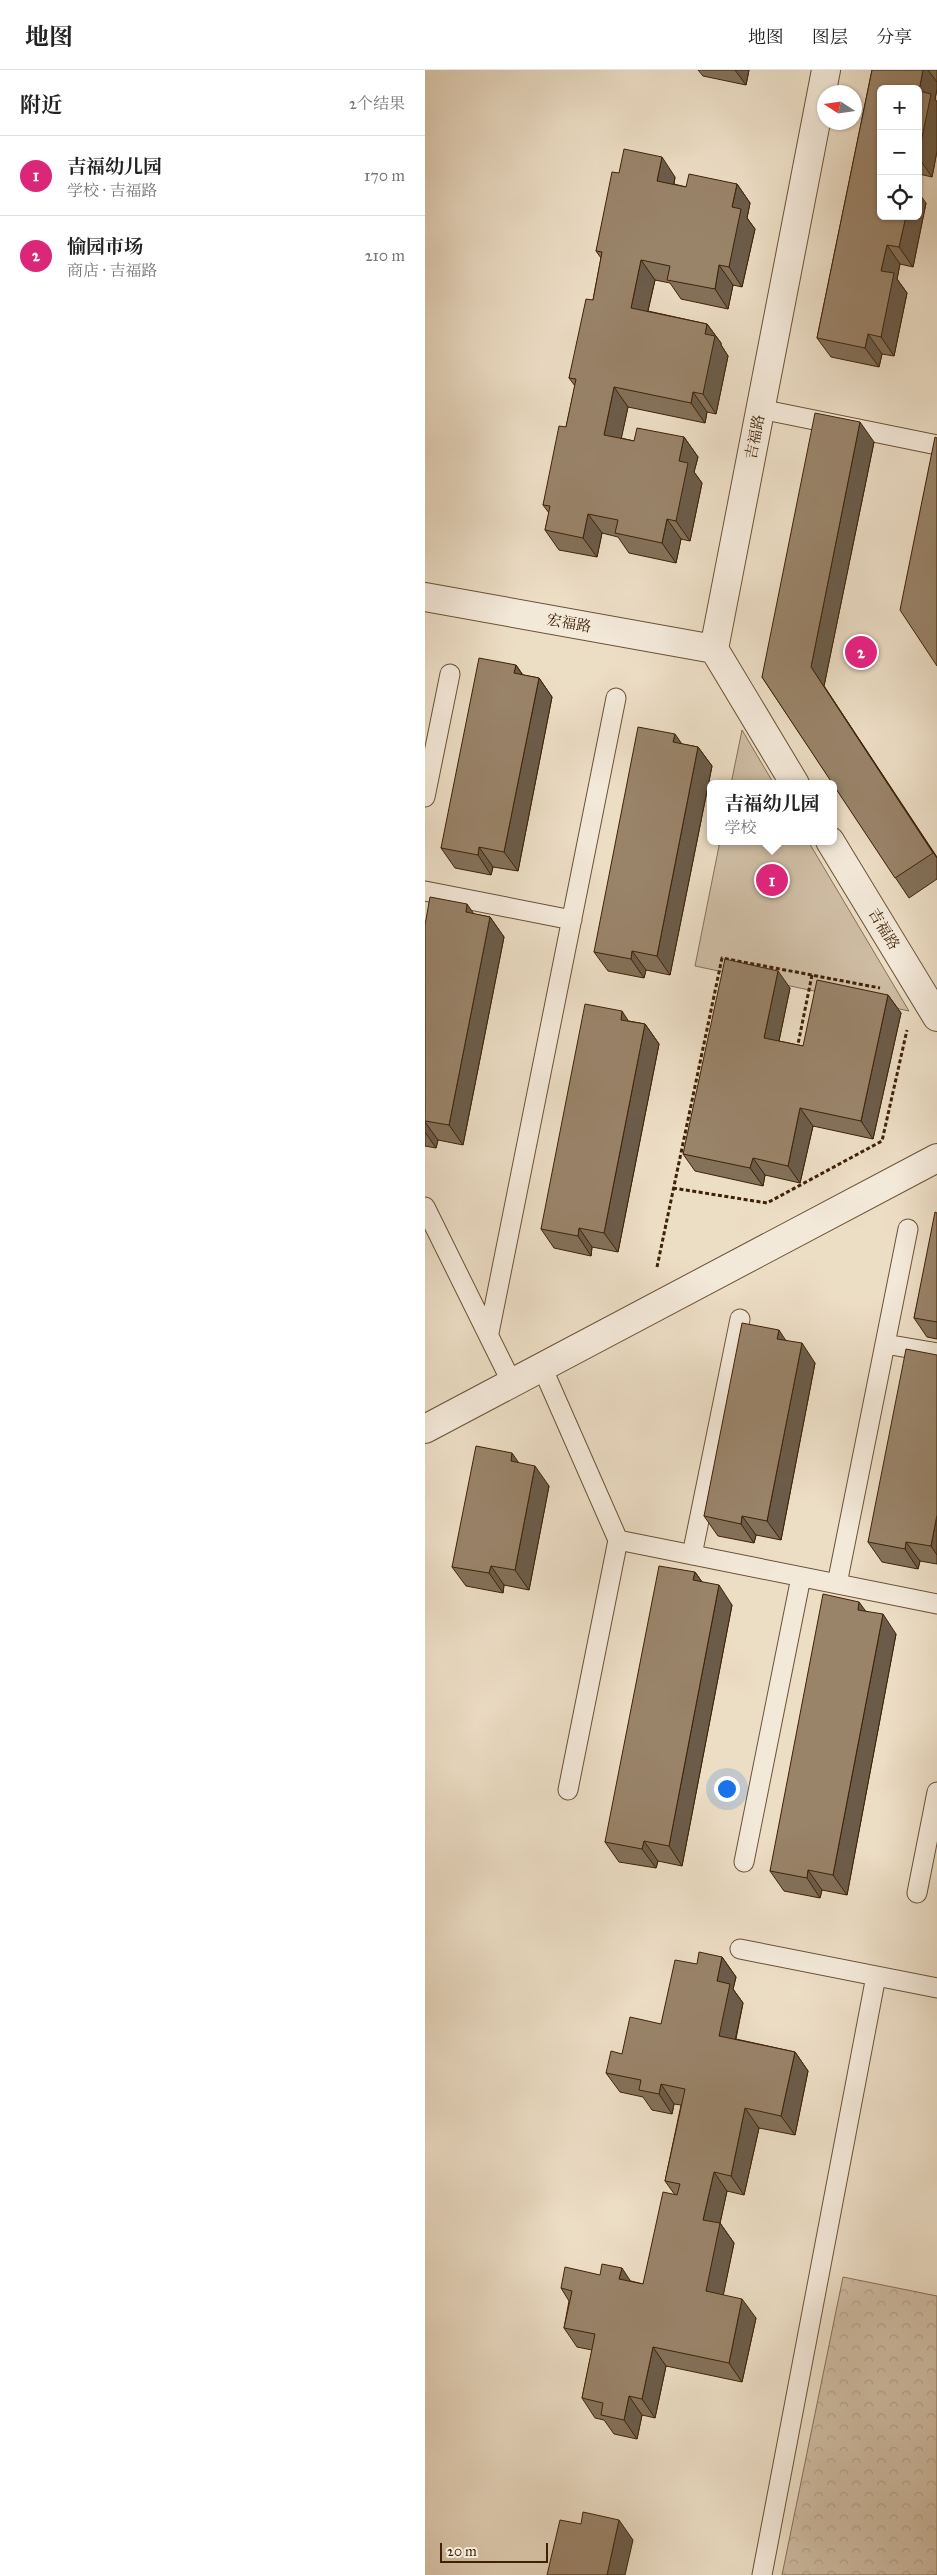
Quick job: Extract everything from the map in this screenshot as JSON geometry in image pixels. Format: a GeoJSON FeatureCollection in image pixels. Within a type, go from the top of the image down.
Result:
{"type":"FeatureCollection","features":[{"type":"Feature","properties":{"kind":"street","name":"吉福路"},"geometry":{"type":"LineString","coordinates":[[713,649],[826,70]]}},
{"type":"Feature","properties":{"kind":"street","name":"宏福路"},"geometry":{"type":"LineString","coordinates":[[425,597],[713,649]]}},
{"type":"Feature","properties":{"kind":"street"},"geometry":{"type":"LineString","coordinates":[[713,649],[793,780]]}},
{"type":"Feature","properties":{"kind":"street","name":"吉福路"},"geometry":{"type":"LineString","coordinates":[[832,845],[937,1017]]}},
{"type":"Feature","properties":{"kind":"street"},"geometry":{"type":"LineString","coordinates":[[425,1429],[937,1158]]}},
{"type":"Feature","properties":{"kind":"lane"},"geometry":{"type":"LineString","coordinates":[[760,409],[937,445]]}},
{"type":"Feature","properties":{"kind":"lane"},"geometry":{"type":"LineString","coordinates":[[425,797],[450,674]]}},
{"type":"Feature","properties":{"kind":"lane"},"geometry":{"type":"LineString","coordinates":[[489,1333],[616,698]]}},
{"type":"Feature","properties":{"kind":"lane"},"geometry":{"type":"LineString","coordinates":[[425,891],[572,920]]}},
{"type":"Feature","properties":{"kind":"lane"},"geometry":{"type":"LineString","coordinates":[[425,1207],[489,1333],[512,1383]]}},
{"type":"Feature","properties":{"kind":"lane"},"geometry":{"type":"LineString","coordinates":[[837,1584],[909,1230]]}},
{"type":"Feature","properties":{"kind":"lane"},"geometry":{"type":"LineString","coordinates":[[692,1555],[740,1319]]}},
{"type":"Feature","properties":{"kind":"lane"},"geometry":{"type":"LineString","coordinates":[[885,1344],[937,1353]]}},
{"type":"Feature","properties":{"kind":"lane"},"geometry":{"type":"LineString","coordinates":[[542,1368],[618,1540],[567,1790]]}},
{"type":"Feature","properties":{"kind":"lane"},"geometry":{"type":"LineString","coordinates":[[618,1540],[937,1604]]}},
{"type":"Feature","properties":{"kind":"lane"},"geometry":{"type":"LineString","coordinates":[[744,1862],[801,1577]]}},
{"type":"Feature","properties":{"kind":"lane"},"geometry":{"type":"LineString","coordinates":[[917,1893],[937,1792]]}},
{"type":"Feature","properties":{"kind":"lane"},"geometry":{"type":"LineString","coordinates":[[740,1949],[937,1988]]}},
{"type":"Feature","properties":{"kind":"lane"},"geometry":{"type":"LineString","coordinates":[[762,2575],[876,1976]]}},
{"type":"Feature","properties":{"kind":"path"},"geometry":{"type":"LineString","coordinates":[[657,1267],[700,1056],[723,958],[883,989]]}},
{"type":"Feature","properties":{"kind":"path"},"geometry":{"type":"LineString","coordinates":[[796,1050],[812,975]]}},
{"type":"Feature","properties":{"kind":"path"},"geometry":{"type":"LineString","coordinates":[[673,1188],[767,1203],[882,1140],[907,1027]]}},
{"type":"Feature","properties":{"kind":"path"},"geometry":{"type":"LineString","coordinates":[[700,1056],[710,1058]]}},
{"type":"Feature","properties":{"kind":"green space"},"geometry":{"type":"Polygon","coordinates":[[[742,730],[772,780],[732,780],[742,730]]]}},
{"type":"Feature","properties":{"kind":"green space"},"geometry":{"type":"Polygon","coordinates":[[[719,845],[810,845],[909,1011],[695,966],[719,845]]]}},
{"type":"Feature","properties":{"kind":"green space"},"geometry":{"type":"Polygon","coordinates":[[[843,2277],[937,2296],[937,2575],[782,2575],[843,2277]]]}},
{"type":"Feature","properties":{"kind":"building"},"geometry":{"type":"Polygon","coordinates":[[[872,70],[923,70],[920,85],[877,85],[877,220],[905,220],[899,247],[887,245],[881,271],[894,273],[881,337],[868,334],[865,348],[817,338],[860,130],[862,130],[862,119],[872,70]]]}},
{"type":"Feature","properties":{"kind":"building"},"geometry":{"type":"Polygon","coordinates":[[[922,92],[931,94],[922,138],[922,92]]]}},
{"type":"Feature","properties":{"kind":"building"},"geometry":{"type":"Polygon","coordinates":[[[624,149],[662,157],[657,181],[686,187],[689,174],[737,184],[732,207],[741,209],[729,267],[719,265],[715,289],[667,280],[670,266],[641,260],[631,308],[707,324],[705,334],[715,336],[703,394],[693,392],[691,403],[614,387],[604,435],[634,441],[637,428],[684,437],[679,461],[688,463],[676,521],[667,519],[662,543],[615,533],[618,520],[588,514],[583,538],[545,530],[550,506],[543,505],[559,426],[566,427],[576,379],[569,378],[586,299],[593,300],[602,252],[596,251],[612,172],[619,173],[624,149]]]}},
{"type":"Feature","properties":{"kind":"building"},"geometry":{"type":"Polygon","coordinates":[[[815,413],[860,422],[811,667],[933,853],[895,878],[837,790],[837,780],[830,780],[762,677],[815,413]]]}},
{"type":"Feature","properties":{"kind":"building"},"geometry":{"type":"Polygon","coordinates":[[[935,437],[937,438],[937,666],[900,610],[935,437]]]}},
{"type":"Feature","properties":{"kind":"building"},"geometry":{"type":"Polygon","coordinates":[[[479,658],[516,665],[514,673],[539,678],[504,852],[479,847],[478,855],[441,848],[479,658]]]}},
{"type":"Feature","properties":{"kind":"building"},"geometry":{"type":"Polygon","coordinates":[[[638,727],[675,734],[673,742],[698,747],[657,956],[632,951],[631,959],[594,952],[638,727]]]}},
{"type":"Feature","properties":{"kind":"building"},"geometry":{"type":"Polygon","coordinates":[[[430,897],[467,904],[466,912],[490,917],[449,1125],[425,1121],[425,925],[430,897]]]}},
{"type":"Feature","properties":{"kind":"building"},"geometry":{"type":"Polygon","coordinates":[[[725,959],[778,971],[764,1038],[803,1046],[817,980],[888,995],[861,1121],[800,1108],[788,1166],[753,1158],[750,1168],[683,1154],[725,959]]]}},
{"type":"Feature","properties":{"kind":"building"},"geometry":{"type":"Polygon","coordinates":[[[585,1004],[622,1011],[621,1020],[645,1024],[604,1233],[579,1228],[578,1236],[541,1229],[585,1004]]]}},
{"type":"Feature","properties":{"kind":"building"},"geometry":{"type":"Polygon","coordinates":[[[935,1212],[937,1213],[937,1322],[914,1318],[935,1212]]]}},
{"type":"Feature","properties":{"kind":"building"},"geometry":{"type":"Polygon","coordinates":[[[742,1323],[779,1330],[777,1339],[802,1343],[767,1521],[742,1516],[741,1524],[704,1516],[742,1323]]]}},
{"type":"Feature","properties":{"kind":"building"},"geometry":{"type":"Polygon","coordinates":[[[906,1349],[937,1355],[937,1515],[931,1546],[906,1542],[905,1549],[868,1542],[906,1349]]]}},
{"type":"Feature","properties":{"kind":"building"},"geometry":{"type":"Polygon","coordinates":[[[476,1446],[512,1453],[511,1461],[535,1466],[515,1570],[491,1566],[489,1573],[452,1567],[476,1446]]]}},
{"type":"Feature","properties":{"kind":"building"},"geometry":{"type":"Polygon","coordinates":[[[659,1566],[695,1572],[693,1580],[719,1585],[669,1846],[644,1841],[642,1849],[605,1842],[659,1566]]]}},
{"type":"Feature","properties":{"kind":"building"},"geometry":{"type":"Polygon","coordinates":[[[823,1594],[859,1602],[858,1610],[883,1614],[833,1875],[808,1870],[807,1878],[770,1871],[823,1594]]]}},
{"type":"Feature","properties":{"kind":"building"},"geometry":{"type":"Polygon","coordinates":[[[699,1952],[722,1957],[717,1981],[730,1984],[719,2036],[795,2052],[781,2116],[745,2108],[731,2176],[714,2172],[703,2220],[720,2223],[706,2291],[742,2299],[729,2363],[653,2347],[642,2399],[629,2396],[624,2420],[601,2415],[603,2403],[582,2398],[595,2334],[564,2328],[572,2291],[561,2288],[565,2267],[600,2275],[602,2264],[622,2268],[619,2279],[643,2284],[663,2192],[677,2195],[680,2184],[665,2181],[685,2089],[661,2084],[659,2094],[639,2090],[641,2080],[606,2073],[611,2051],[622,2054],[630,2017],[661,2024],[675,1960],[697,1964],[699,1952]]]}},
{"type":"Feature","properties":{"kind":"building"},"geometry":{"type":"Polygon","coordinates":[[[583,2512],[619,2520],[607,2575],[547,2575],[560,2520],[581,2524],[583,2512]]]}},
{"type":"Feature","properties":{"kind":"place","name":"愉园市场"},"geometry":{"type":"Point","coordinates":[861,652]}},
{"type":"Feature","properties":{"kind":"place","name":"吉福幼儿园"},"geometry":{"type":"Point","coordinates":[772,880]}}]}
